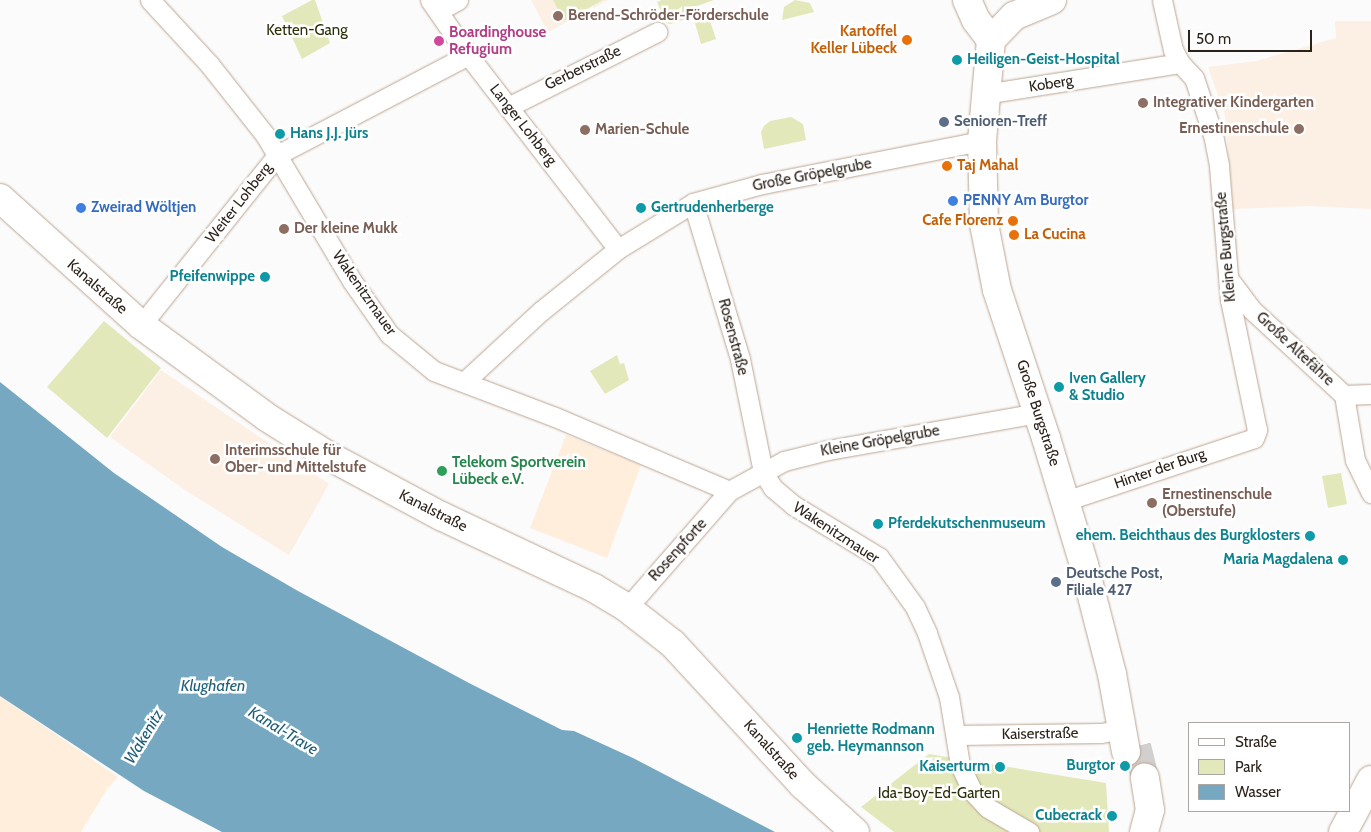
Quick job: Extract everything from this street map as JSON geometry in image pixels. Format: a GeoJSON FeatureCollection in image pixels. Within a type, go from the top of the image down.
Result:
{"type":"FeatureCollection","features":[{"type":"Feature","properties":{"kind":"main road"},"geometry":{"type":"LineString","coordinates":[[968,0],[976,20],[991,40]]}},
{"type":"Feature","properties":{"kind":"main road"},"geometry":{"type":"LineString","coordinates":[[985,94],[991,40],[1014,16],[1052,0]]}},
{"type":"Feature","properties":{"kind":"main road","name":"Große Burgstraße"},"geometry":{"type":"LineString","coordinates":[[985,94],[982,141],[984,224],[989,258],[1065,501],[1129,742]]}},
{"type":"Feature","properties":{"kind":"main road","name":"Kanalstraße"},"geometry":{"type":"LineString","coordinates":[[0,198],[141,325],[268,418],[327,455],[441,516],[594,588],[628,608],[673,644],[803,785],[854,832]]}},
{"type":"Feature","properties":{"kind":"main road"},"geometry":{"type":"LineString","coordinates":[[1139,778],[1150,810],[1144,832]]}},
{"type":"Feature","properties":{"kind":"main road"},"geometry":{"type":"LineString","coordinates":[[1343,832],[1371,780]]}},
{"type":"Feature","properties":{"kind":"street","name":"Wakenitzmauer"},"geometry":{"type":"LineString","coordinates":[[150,0],[209,64],[277,155],[352,281],[389,334],[434,371],[729,491]]}},
{"type":"Feature","properties":{"kind":"street"},"geometry":{"type":"LineString","coordinates":[[434,5],[458,0]]}},
{"type":"Feature","properties":{"kind":"street"},"geometry":{"type":"LineString","coordinates":[[1162,0],[1173,50],[1180,63]]}},
{"type":"Feature","properties":{"kind":"street","name":"Langer Lohberg"},"geometry":{"type":"LineString","coordinates":[[434,5],[468,55],[510,106],[618,249]]}},
{"type":"Feature","properties":{"kind":"street","name":"Gerberstraße"},"geometry":{"type":"LineString","coordinates":[[510,106],[657,32]]}},
{"type":"Feature","properties":{"kind":"street","name":"Weiter Lohberg"},"geometry":{"type":"LineString","coordinates":[[141,325],[277,155],[468,55]]}},
{"type":"Feature","properties":{"kind":"street","name":"Koberg"},"geometry":{"type":"LineString","coordinates":[[985,94],[1180,63]]}},
{"type":"Feature","properties":{"kind":"street","name":"Kleine Burgstraße"},"geometry":{"type":"LineString","coordinates":[[1180,63],[1194,78],[1214,135],[1220,164],[1225,265],[1231,282],[1230,300],[1256,430],[1254,438]]}},
{"type":"Feature","properties":{"kind":"street","name":"Große Gröpelgrube"},"geometry":{"type":"LineString","coordinates":[[464,382],[541,311],[618,249],[693,204],[762,184],[982,141]]}},
{"type":"Feature","properties":{"kind":"street","name":"Rosenstraße"},"geometry":{"type":"LineString","coordinates":[[693,204],[740,359],[763,472]]}},
{"type":"Feature","properties":{"kind":"street","name":"Große Altefähre"},"geometry":{"type":"LineString","coordinates":[[1231,282],[1251,309],[1344,395],[1371,394]]}},
{"type":"Feature","properties":{"kind":"street"},"geometry":{"type":"LineString","coordinates":[[1344,395],[1355,460],[1371,493]]}},
{"type":"Feature","properties":{"kind":"street","name":"Kleine Gröpelgrube"},"geometry":{"type":"LineString","coordinates":[[729,491],[784,461],[828,450],[1038,413]]}},
{"type":"Feature","properties":{"kind":"street","name":"Hinter der Burg"},"geometry":{"type":"LineString","coordinates":[[1065,501],[1254,438]]}},
{"type":"Feature","properties":{"kind":"street","name":"Wakenitzmauer"},"geometry":{"type":"LineString","coordinates":[[763,472],[773,488],[793,505],[879,557],[915,607],[927,633],[949,697],[957,735]]}},
{"type":"Feature","properties":{"kind":"street","name":"Rosenpforte"},"geometry":{"type":"LineString","coordinates":[[628,608],[729,491]]}},
{"type":"Feature","properties":{"kind":"street","name":"Kaiserstraße"},"geometry":{"type":"LineString","coordinates":[[957,735],[1101,733],[1129,742]]}},
{"type":"Feature","properties":{"kind":"street"},"geometry":{"type":"LineString","coordinates":[[957,735],[960,765],[972,791],[988,808],[1030,832]]}},
{"type":"Feature","properties":{"kind":"shaded area","name":"Berend-Schröder-Förderschule"},"geometry":{"type":"Polygon","coordinates":[[[531,0],[608,0],[548,32],[531,0]]]}},
{"type":"Feature","properties":{"kind":"shaded area","name":"Ernestinenschule"},"geometry":{"type":"Polygon","coordinates":[[[1335,21],[1371,21],[1371,209],[1311,206],[1233,209],[1225,115],[1208,67],[1256,61],[1336,38],[1335,21]]]}},
{"type":"Feature","properties":{"kind":"shaded area","name":"Interimsschule für Ober- und Mittelstufe"},"geometry":{"type":"Polygon","coordinates":[[[161,370],[329,484],[289,555],[185,490],[110,437],[161,370]]]}},
{"type":"Feature","properties":{"kind":"shaded area"},"geometry":{"type":"Polygon","coordinates":[[[566,435],[641,465],[607,558],[530,528],[566,435]]]}},
{"type":"Feature","properties":{"kind":"shaded area"},"geometry":{"type":"Polygon","coordinates":[[[0,696],[118,777],[107,789],[81,832],[0,832],[0,696]]]}},
{"type":"Feature","properties":{"kind":"green space","name":"Ketten-Gang"},"geometry":{"type":"Polygon","coordinates":[[[315,0],[330,43],[302,59],[282,16],[315,0]]]}},
{"type":"Feature","properties":{"kind":"green space"},"geometry":{"type":"Polygon","coordinates":[[[553,0],[603,0],[564,21],[553,0]]]}},
{"type":"Feature","properties":{"kind":"green space"},"geometry":{"type":"Polygon","coordinates":[[[662,0],[714,0],[686,10],[688,18],[671,24],[666,23],[657,2],[662,0]]]}},
{"type":"Feature","properties":{"kind":"green space"},"geometry":{"type":"Polygon","coordinates":[[[795,0],[810,3],[814,12],[782,20],[784,7],[795,0]]]}},
{"type":"Feature","properties":{"kind":"green space"},"geometry":{"type":"Polygon","coordinates":[[[709,18],[716,39],[701,44],[695,23],[709,18]]]}},
{"type":"Feature","properties":{"kind":"green space"},"geometry":{"type":"Polygon","coordinates":[[[791,117],[803,124],[806,140],[764,149],[761,132],[764,126],[770,121],[791,117]]]}},
{"type":"Feature","properties":{"kind":"green space"},"geometry":{"type":"Polygon","coordinates":[[[104,321],[161,368],[107,438],[47,387],[104,321]]]}},
{"type":"Feature","properties":{"kind":"green space"},"geometry":{"type":"Polygon","coordinates":[[[617,355],[620,364],[624,363],[629,380],[605,394],[590,371],[617,355]]]}},
{"type":"Feature","properties":{"kind":"green space"},"geometry":{"type":"Polygon","coordinates":[[[1341,473],[1347,504],[1328,508],[1322,476],[1341,473]]]}},
{"type":"Feature","properties":{"kind":"green space","name":"Ida-Boy-Ed-Garten"},"geometry":{"type":"Polygon","coordinates":[[[929,754],[1106,783],[1109,832],[894,832],[861,807],[929,754]]]}},
{"type":"Feature","properties":{"kind":"water","name":"Klughafen"},"geometry":{"type":"Polygon","coordinates":[[[0,382],[114,473],[222,547],[298,591],[469,683],[562,730],[574,731],[633,758],[775,832],[222,832],[144,791],[0,696],[0,382]]]}},
{"type":"Feature","properties":{"kind":"tunnel"},"geometry":{"type":"LineString","coordinates":[[1137,746],[1145,777]]}},
{"type":"Feature","properties":{"kind":"place","name":"Berend-Schröder-Förderschule"},"geometry":{"type":"Point","coordinates":[558,16]}},
{"type":"Feature","properties":{"kind":"place","name":"Kartoffel Keller Lübeck"},"geometry":{"type":"Point","coordinates":[907,40]}},
{"type":"Feature","properties":{"kind":"place","name":"Boardinghouse Refugium"},"geometry":{"type":"Point","coordinates":[439,41]}},
{"type":"Feature","properties":{"kind":"place","name":"Heiligen-Geist-Hospital"},"geometry":{"type":"Point","coordinates":[957,60]}},
{"type":"Feature","properties":{"kind":"place","name":"Integrativer Kindergarten"},"geometry":{"type":"Point","coordinates":[1143,103]}},
{"type":"Feature","properties":{"kind":"place","name":"Senioren-Treff"},"geometry":{"type":"Point","coordinates":[944,122]}},
{"type":"Feature","properties":{"kind":"place","name":"Ernestinenschule"},"geometry":{"type":"Point","coordinates":[1299,129]}},
{"type":"Feature","properties":{"kind":"place","name":"Marien-Schule"},"geometry":{"type":"Point","coordinates":[585,130]}},
{"type":"Feature","properties":{"kind":"place","name":"Hans J.J. Jürs"},"geometry":{"type":"Point","coordinates":[280,134]}},
{"type":"Feature","properties":{"kind":"place","name":"Taj Mahal"},"geometry":{"type":"Point","coordinates":[947,166]}},
{"type":"Feature","properties":{"kind":"place","name":"PENNY Am Burgtor"},"geometry":{"type":"Point","coordinates":[953,201]}},
{"type":"Feature","properties":{"kind":"place","name":"Zweirad Wöltjen"},"geometry":{"type":"Point","coordinates":[81,208]}},
{"type":"Feature","properties":{"kind":"place","name":"Gertrudenherberge"},"geometry":{"type":"Point","coordinates":[641,208]}},
{"type":"Feature","properties":{"kind":"place","name":"Cafe Florenz"},"geometry":{"type":"Point","coordinates":[1013,221]}},
{"type":"Feature","properties":{"kind":"place","name":"Der kleine Mukk"},"geometry":{"type":"Point","coordinates":[284,229]}},
{"type":"Feature","properties":{"kind":"place","name":"La Cucina"},"geometry":{"type":"Point","coordinates":[1014,235]}},
{"type":"Feature","properties":{"kind":"place","name":"Pfeifenwippe"},"geometry":{"type":"Point","coordinates":[265,277]}},
{"type":"Feature","properties":{"kind":"place","name":"Iven Gallery & Studio"},"geometry":{"type":"Point","coordinates":[1059,387]}},
{"type":"Feature","properties":{"kind":"place","name":"Interimsschule für Ober- und Mittelstufe"},"geometry":{"type":"Point","coordinates":[215,459]}},
{"type":"Feature","properties":{"kind":"place","name":"Telekom Sportverein Lübeck e.V."},"geometry":{"type":"Point","coordinates":[442,471]}},
{"type":"Feature","properties":{"kind":"place","name":"Ernestinenschule (Oberstufe)"},"geometry":{"type":"Point","coordinates":[1152,503]}},
{"type":"Feature","properties":{"kind":"place","name":"Pferdekutschenmuseum"},"geometry":{"type":"Point","coordinates":[878,524]}},
{"type":"Feature","properties":{"kind":"place","name":"ehem. Beichthaus des Burgklosters"},"geometry":{"type":"Point","coordinates":[1310,536]}},
{"type":"Feature","properties":{"kind":"place","name":"Maria Magdalena"},"geometry":{"type":"Point","coordinates":[1343,560]}},
{"type":"Feature","properties":{"kind":"place","name":"Deutsche Post, Filiale 427"},"geometry":{"type":"Point","coordinates":[1056,582]}},
{"type":"Feature","properties":{"kind":"place","name":"Henriette Rodmann geb. Heymannson"},"geometry":{"type":"Point","coordinates":[797,738]}},
{"type":"Feature","properties":{"kind":"place","name":"Burgtor"},"geometry":{"type":"Point","coordinates":[1125,766]}},
{"type":"Feature","properties":{"kind":"place","name":"Kaiserturm"},"geometry":{"type":"Point","coordinates":[1000,767]}},
{"type":"Feature","properties":{"kind":"place","name":"Cubecrack"},"geometry":{"type":"Point","coordinates":[1112,816]}},
{"type":"Feature","properties":{"kind":"water label","name":"Kanal-Trave"},"geometry":{"type":"Point","coordinates":[283,731]}},
{"type":"Feature","properties":{"kind":"water label","name":"Wakenitz"},"geometry":{"type":"Point","coordinates":[144,737]}}]}
